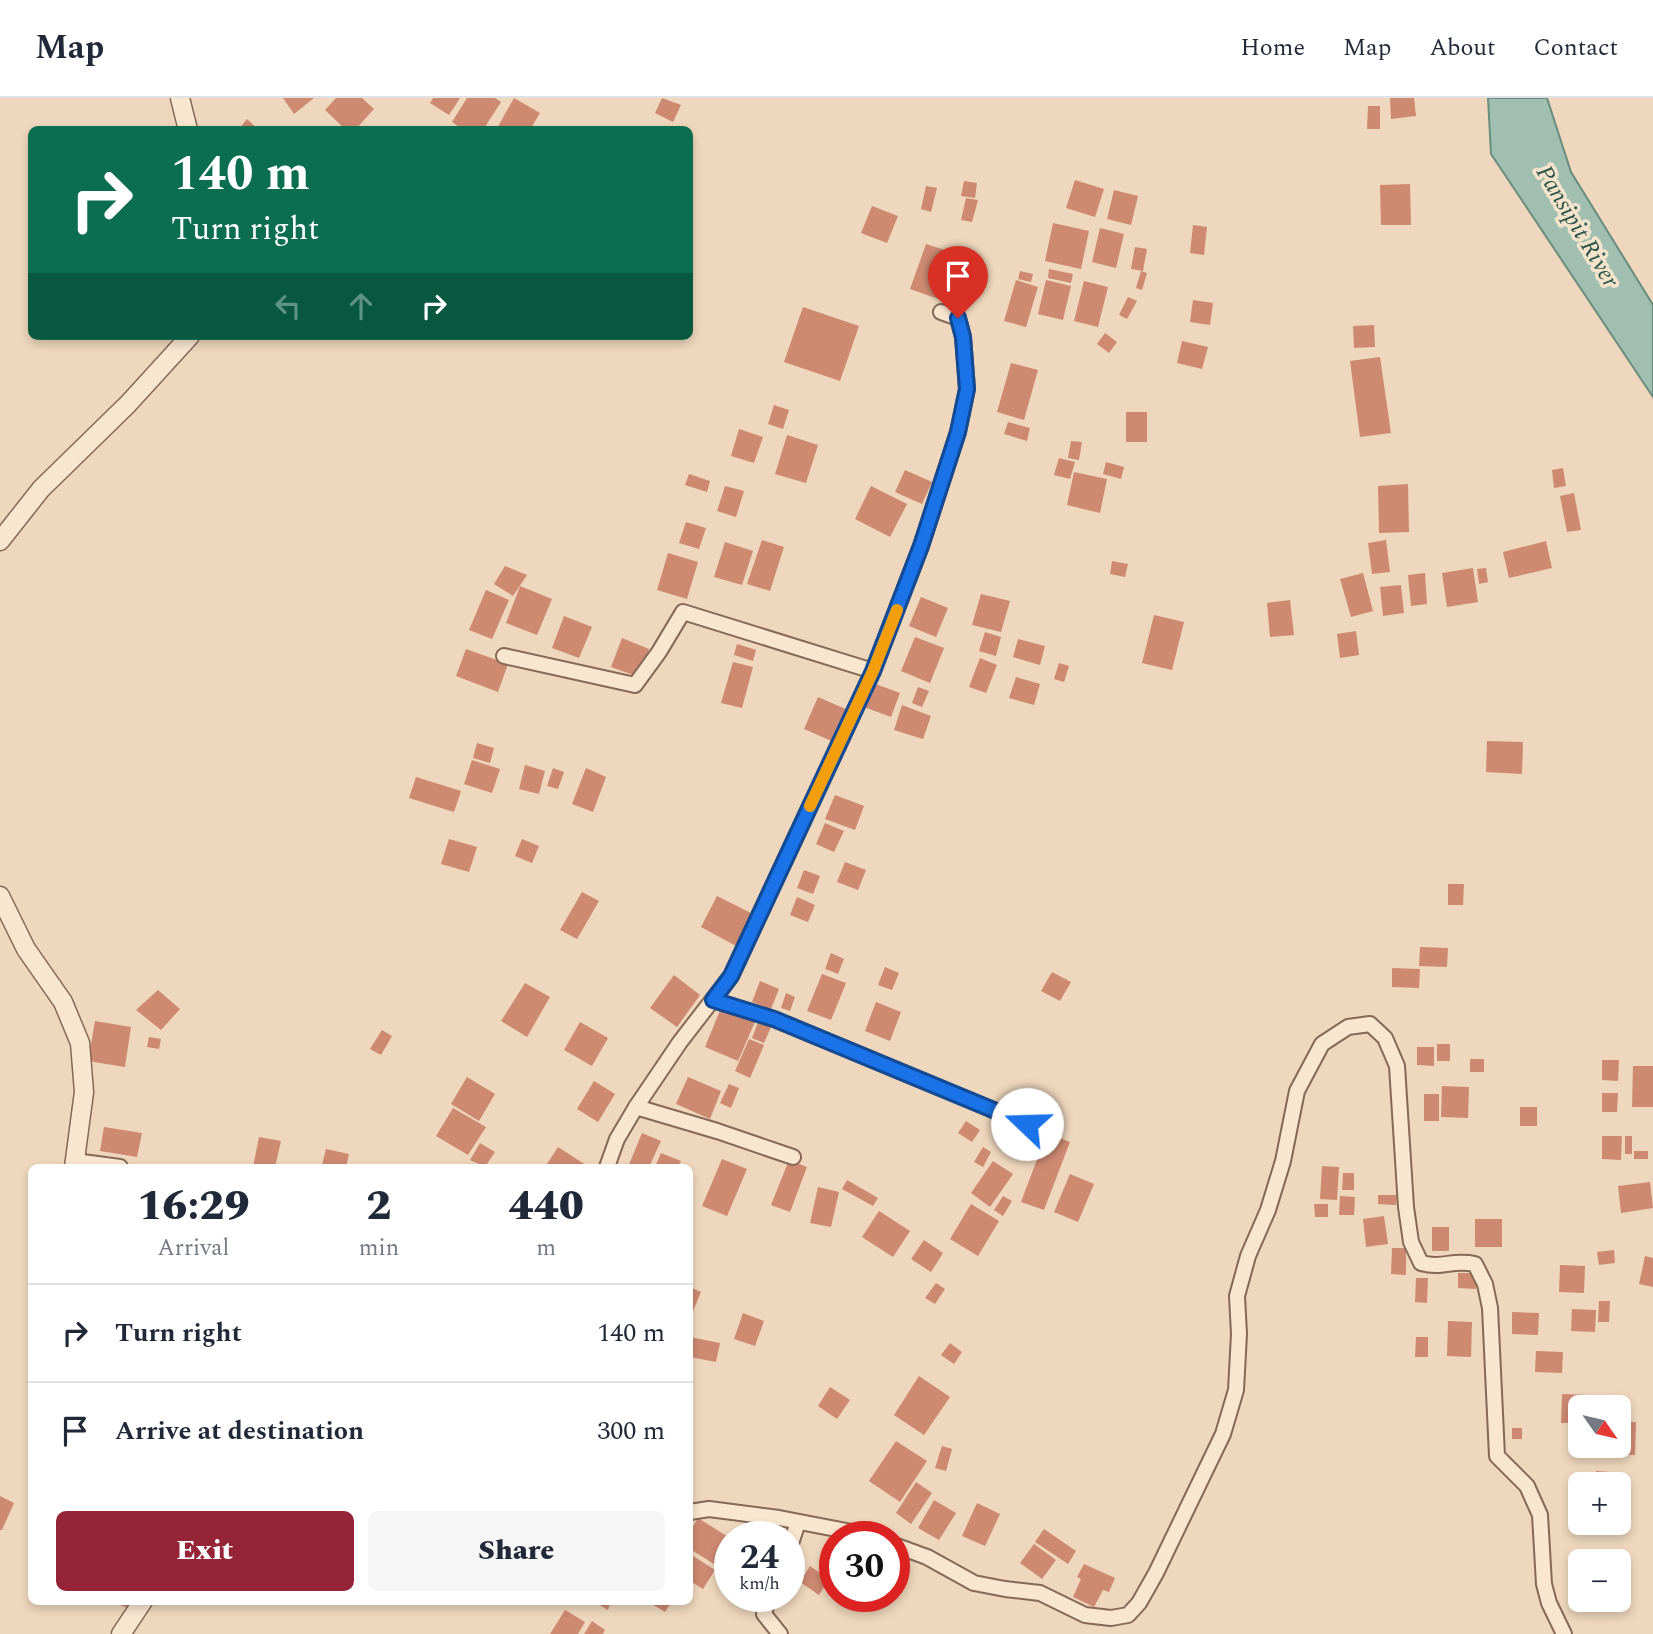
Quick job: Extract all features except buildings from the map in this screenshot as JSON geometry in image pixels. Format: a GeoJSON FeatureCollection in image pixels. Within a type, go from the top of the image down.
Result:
{"type":"FeatureCollection","features":[{"type":"Feature","properties":{"kind":"street"},"geometry":{"type":"LineString","coordinates":[[180,98],[187,126]]}},
{"type":"Feature","properties":{"kind":"street"},"geometry":{"type":"LineString","coordinates":[[608,1164],[617,1139],[636,1107],[680,1042],[731,976],[873,671],[921,546],[958,432],[967,389],[963,337],[958,318],[941,312]]}},
{"type":"Feature","properties":{"kind":"street"},"geometry":{"type":"LineString","coordinates":[[0,541],[41,489],[128,404],[186,340]]}},
{"type":"Feature","properties":{"kind":"street"},"geometry":{"type":"LineString","coordinates":[[504,656],[635,685],[683,612],[873,671]]}},
{"type":"Feature","properties":{"kind":"street"},"geometry":{"type":"LineString","coordinates":[[0,896],[26,949],[63,1002],[80,1043],[84,1092],[74,1164]]}},
{"type":"Feature","properties":{"kind":"street"},"geometry":{"type":"LineString","coordinates":[[713,1000],[774,1019],[1027,1124]]}},
{"type":"Feature","properties":{"kind":"street"},"geometry":{"type":"LineString","coordinates":[[910,1551],[927,1557],[974,1583],[1005,1590],[1041,1592],[1085,1615],[1111,1618],[1128,1615],[1139,1602],[1223,1434],[1237,1390],[1237,1296],[1248,1256],[1268,1210],[1283,1161],[1297,1091],[1322,1044],[1348,1027],[1370,1024],[1385,1038],[1397,1066],[1400,1143],[1411,1242],[1421,1263],[1436,1267],[1458,1260],[1475,1264],[1485,1284],[1490,1308],[1497,1456],[1527,1486],[1540,1515],[1544,1584],[1549,1603],[1564,1634]]}},
{"type":"Feature","properties":{"kind":"street"},"geometry":{"type":"LineString","coordinates":[[636,1107],[793,1157]]}},
{"type":"Feature","properties":{"kind":"street"},"geometry":{"type":"LineString","coordinates":[[693,1512],[709,1509],[791,1521]]}},
{"type":"Feature","properties":{"kind":"street"},"geometry":{"type":"LineString","coordinates":[[121,1634],[140,1605]]}},
{"type":"Feature","properties":{"kind":"street"},"geometry":{"type":"LineString","coordinates":[[765,1612],[779,1634]]}},
{"type":"Feature","properties":{"kind":"water","name":"Pansipit River"},"geometry":{"type":"Polygon","coordinates":[[[1488,98],[1547,98],[1571,172],[1653,305],[1653,397],[1491,154],[1488,98]]]}},
{"type":"Feature","properties":{"kind":"slow traffic"},"geometry":{"type":"LineString","coordinates":[[810,806],[873,671],[897,610]]}},
{"type":"Feature","properties":{"kind":"route"},"geometry":{"type":"LineString","coordinates":[[958,318],[963,337],[967,389],[958,432],[921,546],[873,671],[731,976],[713,1000],[774,1019],[1027,1124]]}}]}
